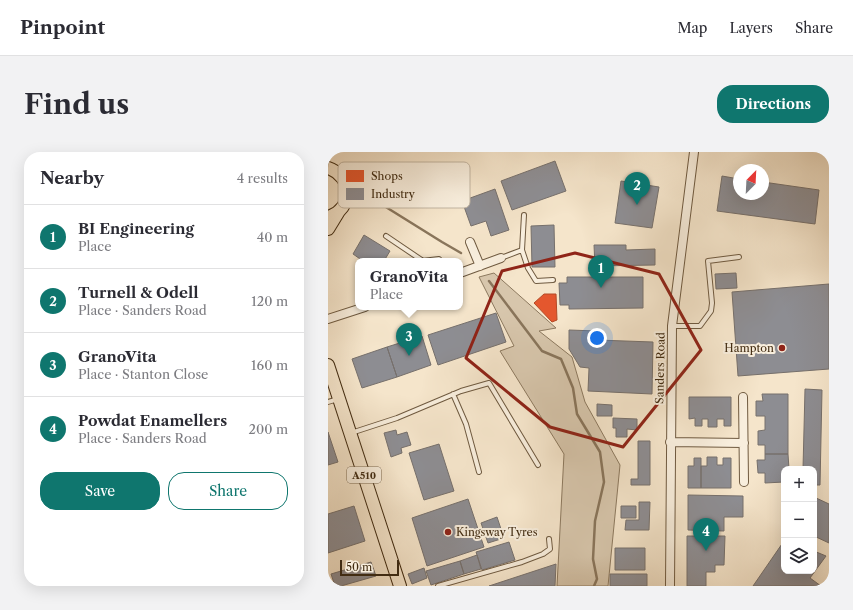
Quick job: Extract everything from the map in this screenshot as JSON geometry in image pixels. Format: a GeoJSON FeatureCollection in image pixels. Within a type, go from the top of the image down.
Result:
{"type":"FeatureCollection","features":[{"type":"Feature","properties":{"kind":"main road"},"geometry":{"type":"LineString","coordinates":[[328,168],[338,173]]}},
{"type":"Feature","properties":{"kind":"main road"},"geometry":{"type":"LineString","coordinates":[[328,229],[333,214]]}},
{"type":"Feature","properties":{"kind":"main road","name":"A510"},"geometry":{"type":"LineString","coordinates":[[328,365],[333,400],[350,433],[400,586]]}},
{"type":"Feature","properties":{"kind":"street","name":"Sanders Road"},"geometry":{"type":"LineString","coordinates":[[670,586],[672,326],[694,152]]}},
{"type":"Feature","properties":{"kind":"street"},"geometry":{"type":"LineString","coordinates":[[470,242],[480,266]]}},
{"type":"Feature","properties":{"kind":"street"},"geometry":{"type":"LineString","coordinates":[[463,272],[501,258]]}},
{"type":"Feature","properties":{"kind":"street"},"geometry":{"type":"LineString","coordinates":[[328,320],[356,310]]}},
{"type":"Feature","properties":{"kind":"street"},"geometry":{"type":"LineString","coordinates":[[743,397],[744,482]]}},
{"type":"Feature","properties":{"kind":"street"},"geometry":{"type":"LineString","coordinates":[[670,442],[744,443]]}},
{"type":"Feature","properties":{"kind":"lane"},"geometry":{"type":"LineString","coordinates":[[524,215],[522,250],[528,268],[536,281],[553,280]]}},
{"type":"Feature","properties":{"kind":"lane"},"geometry":{"type":"LineString","coordinates":[[386,236],[419,258]]}},
{"type":"Feature","properties":{"kind":"lane"},"geometry":{"type":"LineString","coordinates":[[501,258],[522,250]]}},
{"type":"Feature","properties":{"kind":"lane"},"geometry":{"type":"LineString","coordinates":[[672,326],[700,326],[711,311],[712,303],[708,261],[739,256]]}},
{"type":"Feature","properties":{"kind":"lane"},"geometry":{"type":"LineString","coordinates":[[350,433],[397,418],[453,394],[489,383],[538,466]]}},
{"type":"Feature","properties":{"kind":"lane"},"geometry":{"type":"LineString","coordinates":[[453,394],[466,424],[479,472]]}},
{"type":"Feature","properties":{"kind":"lane"},"geometry":{"type":"LineString","coordinates":[[438,586],[522,562],[543,554],[550,549],[549,539]]}},
{"type":"Feature","properties":{"kind":"highlighted area"},"geometry":{"type":"Polygon","coordinates":[[[575,253],[659,274],[701,350],[623,447],[550,427],[466,358],[502,271],[575,253]]]}},
{"type":"Feature","properties":{"kind":"shaded area"},"geometry":{"type":"Polygon","coordinates":[[[494,273],[556,328],[539,331],[572,357],[585,402],[620,465],[608,586],[557,586],[564,454],[500,351],[514,346],[479,277],[494,273]]]}},
{"type":"Feature","properties":{"kind":"building: Shops"},"geometry":{"type":"Polygon","coordinates":[[[544,294],[556,294],[557,320],[552,322],[534,303],[544,294]]]}},
{"type":"Feature","properties":{"kind":"building: Industry"},"geometry":{"type":"Polygon","coordinates":[[[555,161],[566,191],[512,210],[501,181],[555,161]]]}},
{"type":"Feature","properties":{"kind":"building: Industry"},"geometry":{"type":"Polygon","coordinates":[[[722,176],[733,178],[733,200],[769,200],[769,183],[819,190],[815,224],[717,211],[722,176]]]}},
{"type":"Feature","properties":{"kind":"building: Industry"},"geometry":{"type":"Polygon","coordinates":[[[621,181],[659,187],[652,228],[615,223],[621,181]]]}},
{"type":"Feature","properties":{"kind":"building: Industry"},"geometry":{"type":"Polygon","coordinates":[[[495,189],[509,230],[491,236],[486,221],[471,226],[465,208],[470,208],[470,198],[495,189]]]}},
{"type":"Feature","properties":{"kind":"building: Industry"},"geometry":{"type":"Polygon","coordinates":[[[554,225],[555,267],[532,267],[531,226],[554,225]]]}},
{"type":"Feature","properties":{"kind":"building: Industry"},"geometry":{"type":"Polygon","coordinates":[[[364,235],[390,251],[386,258],[359,258],[353,254],[364,235]]]}},
{"type":"Feature","properties":{"kind":"building: Industry"},"geometry":{"type":"Polygon","coordinates":[[[594,245],[626,245],[626,250],[655,249],[655,265],[595,266],[594,245]]]}},
{"type":"Feature","properties":{"kind":"building: Industry"},"geometry":{"type":"Polygon","coordinates":[[[736,273],[737,288],[716,289],[715,274],[736,273]]]}},
{"type":"Feature","properties":{"kind":"building: Industry"},"geometry":{"type":"Polygon","coordinates":[[[567,277],[643,277],[643,308],[569,309],[569,305],[560,305],[559,283],[567,283],[567,277]]]}},
{"type":"Feature","properties":{"kind":"building: Industry","name":"Hampton"},"geometry":{"type":"Polygon","coordinates":[[[829,284],[829,369],[738,376],[732,292],[829,284]]]}},
{"type":"Feature","properties":{"kind":"building: Industry"},"geometry":{"type":"Polygon","coordinates":[[[496,313],[506,342],[438,365],[428,335],[496,313]]]}},
{"type":"Feature","properties":{"kind":"building: Industry"},"geometry":{"type":"Polygon","coordinates":[[[569,330],[597,331],[597,340],[653,342],[652,394],[588,391],[589,368],[580,367],[569,349],[569,330]]]}},
{"type":"Feature","properties":{"kind":"building: Industry"},"geometry":{"type":"Polygon","coordinates":[[[422,336],[431,365],[397,377],[387,347],[422,336]]]}},
{"type":"Feature","properties":{"kind":"building: Industry"},"geometry":{"type":"Polygon","coordinates":[[[387,347],[397,377],[362,388],[352,359],[387,347]]]}},
{"type":"Feature","properties":{"kind":"building: Industry"},"geometry":{"type":"Polygon","coordinates":[[[805,389],[822,390],[820,485],[817,485],[817,466],[803,466],[805,389]]]}},
{"type":"Feature","properties":{"kind":"building: Industry"},"geometry":{"type":"Polygon","coordinates":[[[762,394],[788,394],[788,454],[765,454],[765,445],[758,445],[758,431],[765,430],[765,416],[756,416],[756,401],[763,401],[762,394]]]}},
{"type":"Feature","properties":{"kind":"building: Industry"},"geometry":{"type":"Polygon","coordinates":[[[689,397],[731,397],[731,426],[724,426],[724,419],[717,419],[717,427],[708,427],[708,419],[702,419],[702,426],[695,426],[695,418],[689,419],[689,397]]]}},
{"type":"Feature","properties":{"kind":"building: Industry"},"geometry":{"type":"Polygon","coordinates":[[[597,404],[612,405],[612,416],[597,416],[597,404]]]}},
{"type":"Feature","properties":{"kind":"building: Industry"},"geometry":{"type":"Polygon","coordinates":[[[613,418],[637,419],[637,430],[627,429],[627,437],[616,437],[616,428],[613,428],[613,418]]]}},
{"type":"Feature","properties":{"kind":"building: Industry"},"geometry":{"type":"Polygon","coordinates":[[[396,430],[397,435],[407,432],[411,445],[401,448],[402,453],[391,457],[384,433],[396,430]]]}},
{"type":"Feature","properties":{"kind":"building: Industry"},"geometry":{"type":"Polygon","coordinates":[[[328,432],[338,462],[328,465],[328,432]]]}},
{"type":"Feature","properties":{"kind":"building: Industry"},"geometry":{"type":"Polygon","coordinates":[[[638,441],[650,441],[650,485],[631,485],[631,479],[638,479],[638,441]]]}},
{"type":"Feature","properties":{"kind":"building: Industry"},"geometry":{"type":"Polygon","coordinates":[[[439,444],[454,491],[424,500],[409,453],[439,444]]]}},
{"type":"Feature","properties":{"kind":"building: Industry"},"geometry":{"type":"Polygon","coordinates":[[[765,454],[788,454],[789,466],[781,466],[781,482],[765,483],[765,473],[758,473],[757,460],[765,460],[765,454]]]}},
{"type":"Feature","properties":{"kind":"building: Industry"},"geometry":{"type":"Polygon","coordinates":[[[707,457],[717,457],[717,465],[723,465],[723,458],[731,458],[731,488],[701,488],[701,466],[707,466],[707,457]]]}},
{"type":"Feature","properties":{"kind":"building: Industry"},"geometry":{"type":"Polygon","coordinates":[[[694,458],[701,458],[701,488],[688,488],[688,466],[694,466],[694,458]]]}},
{"type":"Feature","properties":{"kind":"building: Industry"},"geometry":{"type":"Polygon","coordinates":[[[688,495],[743,496],[743,517],[724,517],[724,531],[688,530],[688,495]]]}},
{"type":"Feature","properties":{"kind":"building: Industry"},"geometry":{"type":"Polygon","coordinates":[[[817,498],[829,504],[829,543],[817,537],[817,498]]]}},
{"type":"Feature","properties":{"kind":"building: Industry","name":"Kingsway Tyres"},"geometry":{"type":"Polygon","coordinates":[[[468,499],[484,547],[427,566],[412,518],[468,499]]]}},
{"type":"Feature","properties":{"kind":"building: Industry"},"geometry":{"type":"Polygon","coordinates":[[[639,502],[650,502],[649,530],[625,530],[626,520],[639,520],[639,502]]]}},
{"type":"Feature","properties":{"kind":"building: Industry"},"geometry":{"type":"Polygon","coordinates":[[[354,506],[365,541],[328,553],[328,514],[354,506]]]}},
{"type":"Feature","properties":{"kind":"building: Industry"},"geometry":{"type":"Polygon","coordinates":[[[621,506],[636,506],[636,518],[621,518],[621,506]]]}},
{"type":"Feature","properties":{"kind":"building: Industry"},"geometry":{"type":"Polygon","coordinates":[[[497,517],[504,538],[488,543],[481,523],[497,517]]]}},
{"type":"Feature","properties":{"kind":"building: Industry"},"geometry":{"type":"Polygon","coordinates":[[[687,536],[725,536],[724,565],[715,565],[715,572],[706,572],[706,586],[687,586],[687,536]]]}},
{"type":"Feature","properties":{"kind":"building: Industry"},"geometry":{"type":"Polygon","coordinates":[[[509,542],[515,560],[482,570],[476,552],[509,542]]]}},
{"type":"Feature","properties":{"kind":"building: Industry"},"geometry":{"type":"Polygon","coordinates":[[[781,545],[781,574],[813,574],[810,578],[821,586],[753,586],[781,545]]]}},
{"type":"Feature","properties":{"kind":"building: Industry"},"geometry":{"type":"Polygon","coordinates":[[[615,548],[645,548],[645,570],[615,570],[615,548]]]}},
{"type":"Feature","properties":{"kind":"building: Industry"},"geometry":{"type":"Polygon","coordinates":[[[817,552],[826,556],[817,568],[817,552]]]}},
{"type":"Feature","properties":{"kind":"building: Industry"},"geometry":{"type":"Polygon","coordinates":[[[477,555],[481,569],[464,574],[460,561],[477,555]]]}},
{"type":"Feature","properties":{"kind":"building: Industry"},"geometry":{"type":"Polygon","coordinates":[[[460,561],[464,574],[431,585],[426,571],[460,561]]]}},
{"type":"Feature","properties":{"kind":"building: Industry"},"geometry":{"type":"Polygon","coordinates":[[[371,562],[376,576],[341,586],[335,586],[331,574],[371,562]]]}},
{"type":"Feature","properties":{"kind":"building: Industry"},"geometry":{"type":"Polygon","coordinates":[[[556,564],[555,586],[489,586],[556,564]]]}},
{"type":"Feature","properties":{"kind":"building: Industry"},"geometry":{"type":"Polygon","coordinates":[[[424,568],[427,578],[412,584],[408,574],[424,568]]]}},
{"type":"Feature","properties":{"kind":"building: Industry"},"geometry":{"type":"Polygon","coordinates":[[[610,574],[647,574],[647,586],[610,586],[610,574]]]}},
{"type":"Feature","properties":{"kind":"waterway"},"geometry":{"type":"LineString","coordinates":[[387,208],[461,253]]}},
{"type":"Feature","properties":{"kind":"waterway"},"geometry":{"type":"LineString","coordinates":[[489,281],[542,351],[561,359],[573,388],[577,414],[600,452],[604,482],[595,521],[593,559],[597,579],[594,586]]}},
{"type":"Feature","properties":{"kind":"place","name":"Turnell & Odell"},"geometry":{"type":"Point","coordinates":[637,205]}},
{"type":"Feature","properties":{"kind":"place","name":"BI Engineering"},"geometry":{"type":"Point","coordinates":[601,288]}},
{"type":"Feature","properties":{"kind":"place","name":"Hampton"},"geometry":{"type":"Point","coordinates":[782,348]}},
{"type":"Feature","properties":{"kind":"place","name":"GranoVita"},"geometry":{"type":"Point","coordinates":[409,356]}},
{"type":"Feature","properties":{"kind":"place","name":"Kingsway Tyres"},"geometry":{"type":"Point","coordinates":[448,532]}},
{"type":"Feature","properties":{"kind":"place","name":"Powdat Enamellers"},"geometry":{"type":"Point","coordinates":[706,551]}}]}
